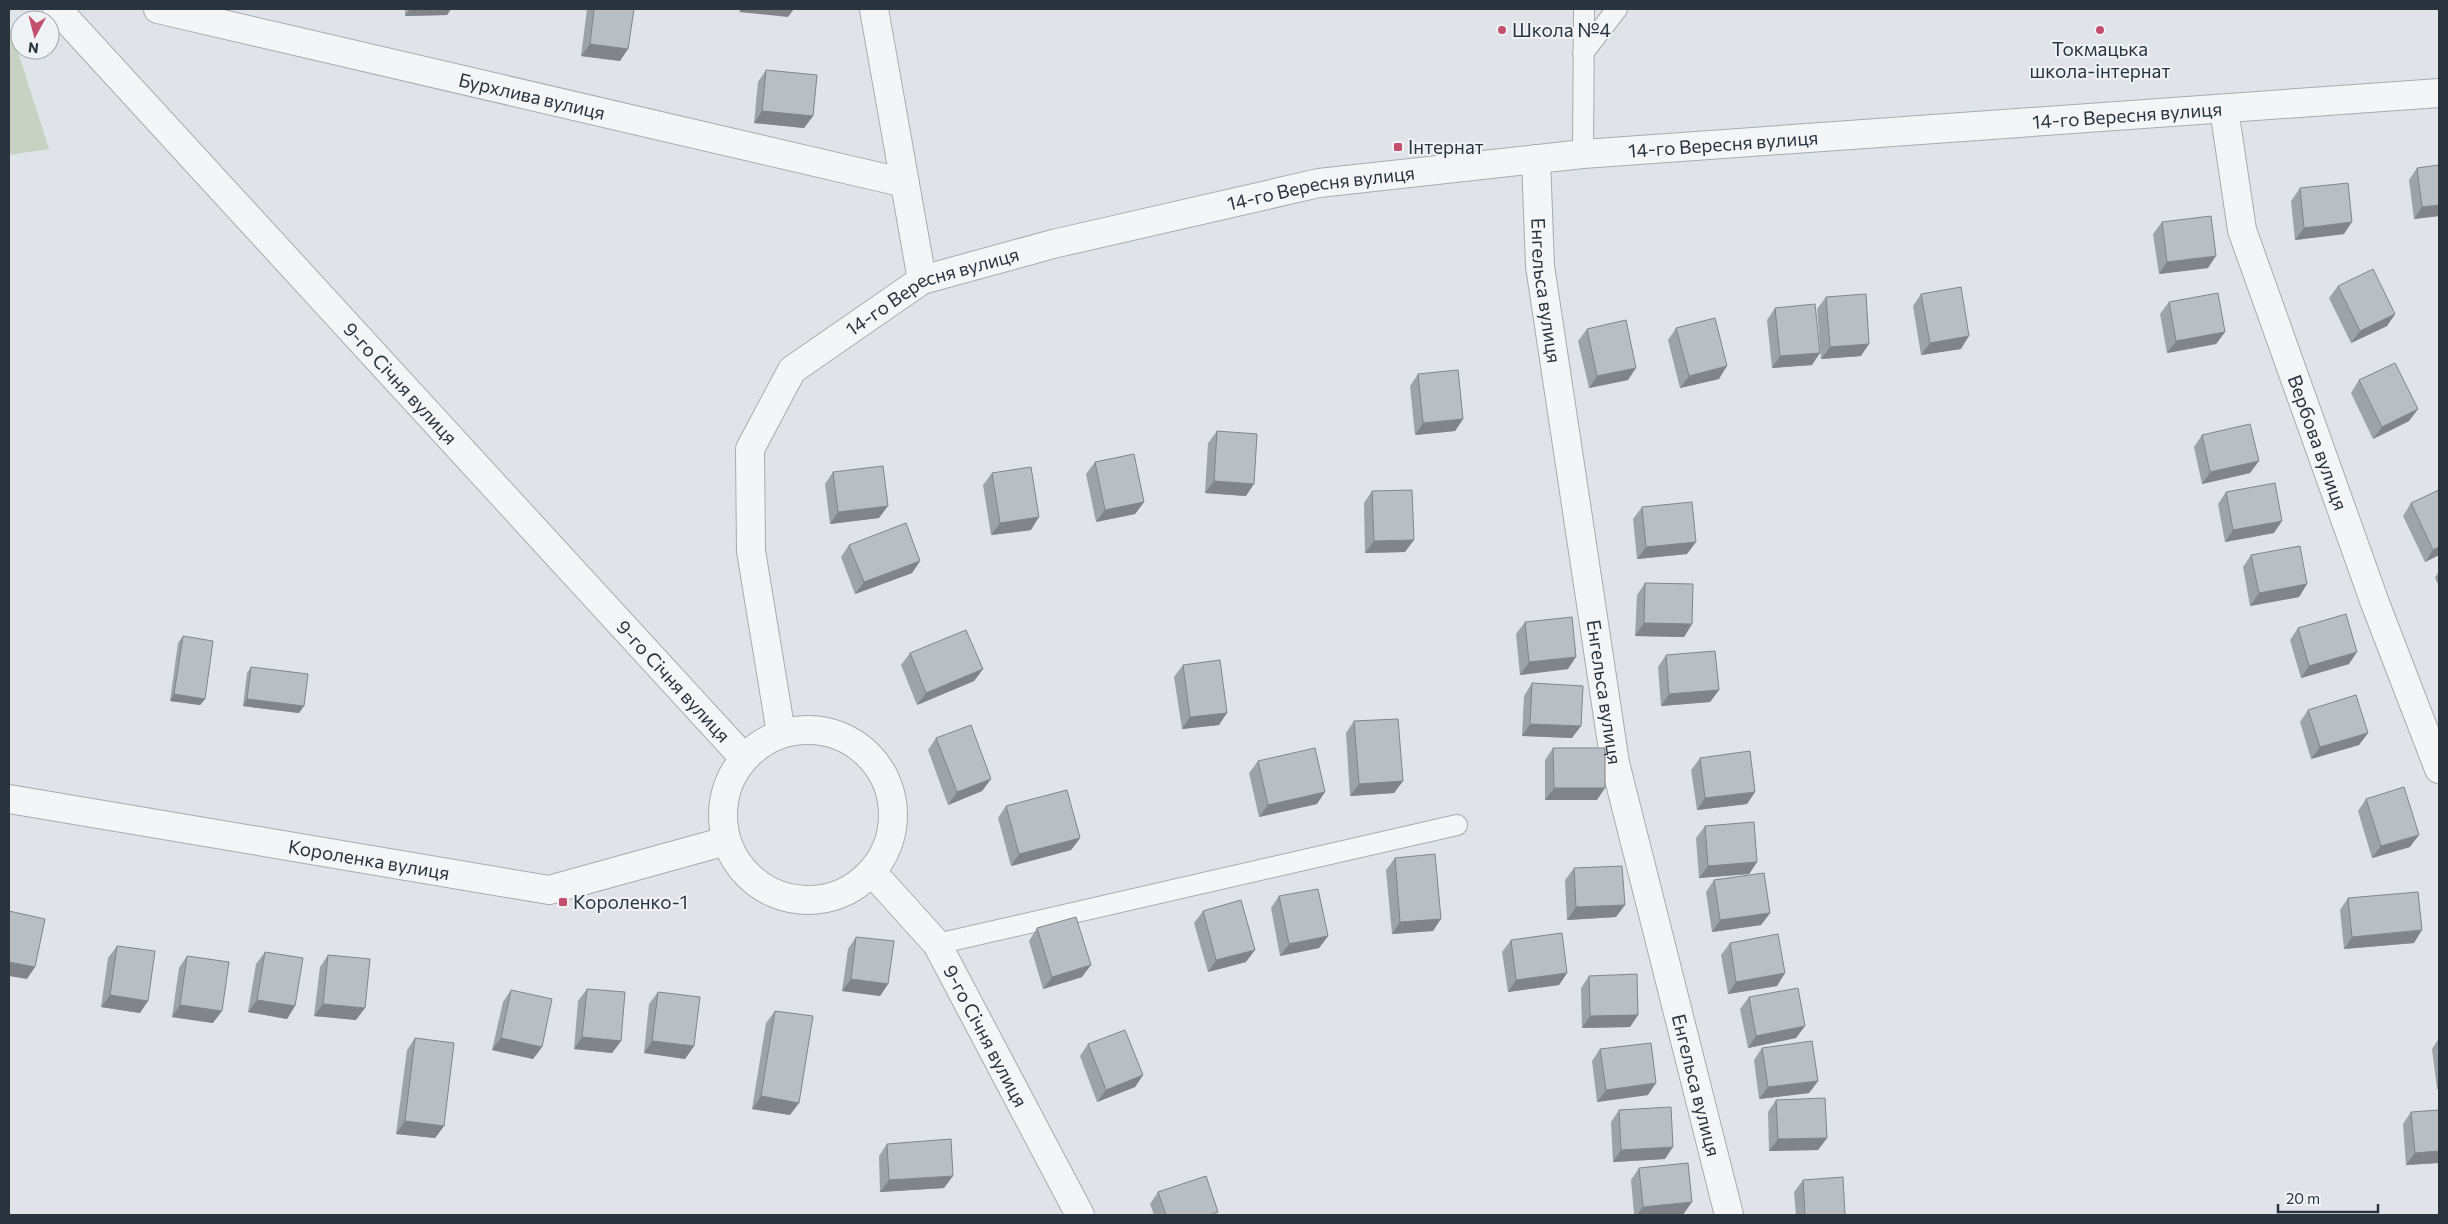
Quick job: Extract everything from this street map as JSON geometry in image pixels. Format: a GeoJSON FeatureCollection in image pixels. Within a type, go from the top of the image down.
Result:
{"type":"FeatureCollection","features":[{"type":"Feature","properties":{"kind":"street","name":"9-го Січня вулиця"},"geometry":{"type":"LineString","coordinates":[[57,9],[744,758]]}},
{"type":"Feature","properties":{"kind":"street","name":"Бурхлива вулиця"},"geometry":{"type":"LineString","coordinates":[[158,9],[905,183]]}},
{"type":"Feature","properties":{"kind":"street"},"geometry":{"type":"LineString","coordinates":[[874,9],[922,280]]}},
{"type":"Feature","properties":{"kind":"street","name":"14-го Вересня вулиця"},"geometry":{"type":"LineString","coordinates":[[781,733],[750,551],[750,449],[792,370],[922,280],[1053,244],[1319,183],[1583,154],[2439,93]]}},
{"type":"Feature","properties":{"kind":"street","name":"Вербова вулиця"},"geometry":{"type":"LineString","coordinates":[[2224,109],[2242,230],[2375,603],[2439,769]]}},
{"type":"Feature","properties":{"kind":"street","name":"Енгельса вулиця"},"geometry":{"type":"LineString","coordinates":[[1536,158],[1540,266],[1615,763],[1729,1215]]}},
{"type":"Feature","properties":{"kind":"street","name":"9-го Січня вулиця"},"geometry":{"type":"LineString","coordinates":[[803,729],[825,731],[846,738],[865,751],[880,768],[889,788],[894,810],[892,832],[884,853],[872,872],[855,886],[835,896],[813,900],[790,898],[769,891],[751,878],[736,862],[726,842],[722,820],[724,797],[731,776],[744,758],[761,743],[781,733],[803,729]]}},
{"type":"Feature","properties":{"kind":"street","name":"Короленка вулиця"},"geometry":{"type":"LineString","coordinates":[[9,799],[549,890],[726,842]]}},
{"type":"Feature","properties":{"kind":"street","name":"9-го Січня вулиця"},"geometry":{"type":"LineString","coordinates":[[872,872],[937,944],[1080,1215]]}},
{"type":"Feature","properties":{"kind":"lane"},"geometry":{"type":"LineString","coordinates":[[1583,154],[1584,9]]}},
{"type":"Feature","properties":{"kind":"lane"},"geometry":{"type":"LineString","coordinates":[[1583,53],[1617,9]]}},
{"type":"Feature","properties":{"kind":"lane"},"geometry":{"type":"LineString","coordinates":[[937,944],[1457,825]]}},
{"type":"Feature","properties":{"kind":"green space"},"geometry":{"type":"Polygon","coordinates":[[[9,24],[10,60],[21,60],[49,149],[9,155],[9,24]]]}},
{"type":"Feature","properties":{"kind":"building"},"geometry":{"type":"Polygon","coordinates":[[[594,9],[634,9],[628,49],[590,44],[594,9]]]}},
{"type":"Feature","properties":{"kind":"building"},"geometry":{"type":"Polygon","coordinates":[[[766,70],[817,75],[813,116],[762,111],[766,70]]]}},
{"type":"Feature","properties":{"kind":"building"},"geometry":{"type":"Polygon","coordinates":[[[2439,165],[2439,205],[2422,207],[2417,168],[2439,165]]]}},
{"type":"Feature","properties":{"kind":"building"},"geometry":{"type":"Polygon","coordinates":[[[2348,183],[2352,222],[2304,228],[2300,188],[2348,183]]]}},
{"type":"Feature","properties":{"kind":"building"},"geometry":{"type":"Polygon","coordinates":[[[2211,216],[2216,256],[2167,262],[2162,222],[2211,216]]]}},
{"type":"Feature","properties":{"kind":"building"},"geometry":{"type":"Polygon","coordinates":[[[2373,269],[2395,314],[2360,331],[2338,286],[2373,269]]]}},
{"type":"Feature","properties":{"kind":"building"},"geometry":{"type":"Polygon","coordinates":[[[1961,287],[1969,336],[1930,343],[1921,294],[1961,287]]]}},
{"type":"Feature","properties":{"kind":"building"},"geometry":{"type":"Polygon","coordinates":[[[2218,293],[2225,332],[2176,341],[2169,302],[2218,293]]]}},
{"type":"Feature","properties":{"kind":"building"},"geometry":{"type":"Polygon","coordinates":[[[1866,294],[1869,344],[1830,347],[1826,297],[1866,294]]]}},
{"type":"Feature","properties":{"kind":"building"},"geometry":{"type":"Polygon","coordinates":[[[1815,304],[1820,353],[1780,356],[1775,308],[1815,304]]]}},
{"type":"Feature","properties":{"kind":"building"},"geometry":{"type":"Polygon","coordinates":[[[1715,318],[1727,366],[1689,376],[1676,328],[1715,318]]]}},
{"type":"Feature","properties":{"kind":"building"},"geometry":{"type":"Polygon","coordinates":[[[1626,320],[1636,368],[1597,376],[1587,329],[1626,320]]]}},
{"type":"Feature","properties":{"kind":"building"},"geometry":{"type":"Polygon","coordinates":[[[2395,363],[2418,409],[2382,427],[2359,380],[2395,363]]]}},
{"type":"Feature","properties":{"kind":"building"},"geometry":{"type":"Polygon","coordinates":[[[1458,370],[1463,419],[1423,423],[1418,374],[1458,370]]]}},
{"type":"Feature","properties":{"kind":"building"},"geometry":{"type":"Polygon","coordinates":[[[2250,424],[2259,461],[2210,472],[2202,435],[2250,424]]]}},
{"type":"Feature","properties":{"kind":"building"},"geometry":{"type":"Polygon","coordinates":[[[1217,431],[1257,434],[1254,484],[1214,481],[1217,431]]]}},
{"type":"Feature","properties":{"kind":"building"},"geometry":{"type":"Polygon","coordinates":[[[1134,454],[1144,502],[1105,510],[1095,462],[1134,454]]]}},
{"type":"Feature","properties":{"kind":"building"},"geometry":{"type":"Polygon","coordinates":[[[883,466],[888,506],[838,512],[833,472],[883,466]]]}},
{"type":"Feature","properties":{"kind":"building"},"geometry":{"type":"Polygon","coordinates":[[[1031,467],[1039,517],[1000,523],[992,473],[1031,467]]]}},
{"type":"Feature","properties":{"kind":"building"},"geometry":{"type":"Polygon","coordinates":[[[2275,483],[2282,521],[2233,530],[2226,492],[2275,483]]]}},
{"type":"Feature","properties":{"kind":"building"},"geometry":{"type":"Polygon","coordinates":[[[1412,490],[1414,540],[1374,541],[1372,491],[1412,490]]]}},
{"type":"Feature","properties":{"kind":"building"},"geometry":{"type":"Polygon","coordinates":[[[2439,490],[2439,547],[2433,550],[2411,503],[2439,490]]]}},
{"type":"Feature","properties":{"kind":"building"},"geometry":{"type":"Polygon","coordinates":[[[1692,502],[1696,542],[1646,547],[1642,507],[1692,502]]]}},
{"type":"Feature","properties":{"kind":"building"},"geometry":{"type":"Polygon","coordinates":[[[906,523],[920,561],[864,582],[849,545],[906,523]]]}},
{"type":"Feature","properties":{"kind":"building"},"geometry":{"type":"Polygon","coordinates":[[[2300,546],[2307,584],[2259,593],[2251,555],[2300,546]]]}},
{"type":"Feature","properties":{"kind":"building"},"geometry":{"type":"Polygon","coordinates":[[[1645,583],[1693,584],[1692,624],[1644,623],[1645,583]]]}},
{"type":"Feature","properties":{"kind":"building"},"geometry":{"type":"Polygon","coordinates":[[[2346,614],[2357,652],[2309,666],[2298,628],[2346,614]]]}},
{"type":"Feature","properties":{"kind":"building"},"geometry":{"type":"Polygon","coordinates":[[[1572,617],[1576,657],[1529,662],[1525,622],[1572,617]]]}},
{"type":"Feature","properties":{"kind":"building"},"geometry":{"type":"Polygon","coordinates":[[[966,630],[983,669],[926,693],[910,653],[966,630]]]}},
{"type":"Feature","properties":{"kind":"building"},"geometry":{"type":"Polygon","coordinates":[[[183,636],[213,641],[205,699],[174,694],[183,636]]]}},
{"type":"Feature","properties":{"kind":"building"},"geometry":{"type":"Polygon","coordinates":[[[1715,651],[1719,690],[1669,694],[1666,655],[1715,651]]]}},
{"type":"Feature","properties":{"kind":"building"},"geometry":{"type":"Polygon","coordinates":[[[1220,660],[1227,713],[1190,717],[1183,665],[1220,660]]]}},
{"type":"Feature","properties":{"kind":"building"},"geometry":{"type":"Polygon","coordinates":[[[251,667],[308,674],[304,706],[247,699],[251,667]]]}},
{"type":"Feature","properties":{"kind":"building"},"geometry":{"type":"Polygon","coordinates":[[[1532,683],[1583,686],[1581,726],[1530,724],[1532,683]]]}},
{"type":"Feature","properties":{"kind":"building"},"geometry":{"type":"Polygon","coordinates":[[[2356,695],[2368,733],[2320,747],[2308,710],[2356,695]]]}},
{"type":"Feature","properties":{"kind":"building"},"geometry":{"type":"Polygon","coordinates":[[[1398,719],[1403,781],[1359,784],[1354,721],[1398,719]]]}},
{"type":"Feature","properties":{"kind":"building"},"geometry":{"type":"Polygon","coordinates":[[[971,725],[991,779],[957,792],[936,738],[971,725]]]}},
{"type":"Feature","properties":{"kind":"building"},"geometry":{"type":"Polygon","coordinates":[[[1315,748],[1325,792],[1268,805],[1258,761],[1315,748]]]}},
{"type":"Feature","properties":{"kind":"building"},"geometry":{"type":"Polygon","coordinates":[[[1553,748],[1605,748],[1605,788],[1554,788],[1553,748]]]}},
{"type":"Feature","properties":{"kind":"building"},"geometry":{"type":"Polygon","coordinates":[[[1750,751],[1755,792],[1705,798],[1700,758],[1750,751]]]}},
{"type":"Feature","properties":{"kind":"building"},"geometry":{"type":"Polygon","coordinates":[[[2404,787],[2419,835],[2381,846],[2366,799],[2404,787]]]}},
{"type":"Feature","properties":{"kind":"building"},"geometry":{"type":"Polygon","coordinates":[[[1067,790],[1080,838],[1019,854],[1006,806],[1067,790]]]}},
{"type":"Feature","properties":{"kind":"building"},"geometry":{"type":"Polygon","coordinates":[[[1754,822],[1757,862],[1708,866],[1705,826],[1754,822]]]}},
{"type":"Feature","properties":{"kind":"building"},"geometry":{"type":"Polygon","coordinates":[[[1435,854],[1441,919],[1400,922],[1395,858],[1435,854]]]}},
{"type":"Feature","properties":{"kind":"building"},"geometry":{"type":"Polygon","coordinates":[[[1622,866],[1625,905],[1576,907],[1574,868],[1622,866]]]}},
{"type":"Feature","properties":{"kind":"building"},"geometry":{"type":"Polygon","coordinates":[[[1764,873],[1770,913],[1720,920],[1714,880],[1764,873]]]}},
{"type":"Feature","properties":{"kind":"building"},"geometry":{"type":"Polygon","coordinates":[[[1318,889],[1328,936],[1289,944],[1279,896],[1318,889]]]}},
{"type":"Feature","properties":{"kind":"building"},"geometry":{"type":"Polygon","coordinates":[[[2418,892],[2422,930],[2352,937],[2348,898],[2418,892]]]}},
{"type":"Feature","properties":{"kind":"building"},"geometry":{"type":"Polygon","coordinates":[[[1241,900],[1255,950],[1216,960],[1203,911],[1241,900]]]}},
{"type":"Feature","properties":{"kind":"building"},"geometry":{"type":"Polygon","coordinates":[[[9,911],[45,919],[35,967],[9,962],[9,911]]]}},
{"type":"Feature","properties":{"kind":"building"},"geometry":{"type":"Polygon","coordinates":[[[1076,917],[1091,965],[1052,977],[1037,928],[1076,917]]]}},
{"type":"Feature","properties":{"kind":"building"},"geometry":{"type":"Polygon","coordinates":[[[1562,933],[1567,973],[1516,980],[1511,940],[1562,933]]]}},
{"type":"Feature","properties":{"kind":"building"},"geometry":{"type":"Polygon","coordinates":[[[1778,934],[1785,973],[1736,982],[1730,943],[1778,934]]]}},
{"type":"Feature","properties":{"kind":"building"},"geometry":{"type":"Polygon","coordinates":[[[856,937],[894,941],[888,984],[851,979],[856,937]]]}},
{"type":"Feature","properties":{"kind":"building"},"geometry":{"type":"Polygon","coordinates":[[[117,946],[155,951],[148,1001],[110,995],[117,946]]]}},
{"type":"Feature","properties":{"kind":"building"},"geometry":{"type":"Polygon","coordinates":[[[265,952],[303,958],[295,1006],[257,1000],[265,952]]]}},
{"type":"Feature","properties":{"kind":"building"},"geometry":{"type":"Polygon","coordinates":[[[328,955],[370,959],[365,1008],[323,1004],[328,955]]]}},
{"type":"Feature","properties":{"kind":"building"},"geometry":{"type":"Polygon","coordinates":[[[187,956],[229,962],[222,1011],[180,1005],[187,956]]]}},
{"type":"Feature","properties":{"kind":"building"},"geometry":{"type":"Polygon","coordinates":[[[1637,974],[1638,1015],[1590,1016],[1589,976],[1637,974]]]}},
{"type":"Feature","properties":{"kind":"building"},"geometry":{"type":"Polygon","coordinates":[[[1798,988],[1805,1026],[1756,1036],[1749,997],[1798,988]]]}},
{"type":"Feature","properties":{"kind":"building"},"geometry":{"type":"Polygon","coordinates":[[[587,989],[625,992],[621,1041],[582,1037],[587,989]]]}},
{"type":"Feature","properties":{"kind":"building"},"geometry":{"type":"Polygon","coordinates":[[[511,990],[552,999],[542,1047],[501,1038],[511,990]]]}},
{"type":"Feature","properties":{"kind":"building"},"geometry":{"type":"Polygon","coordinates":[[[658,992],[700,997],[694,1046],[652,1041],[658,992]]]}},
{"type":"Feature","properties":{"kind":"building"},"geometry":{"type":"Polygon","coordinates":[[[775,1011],[813,1016],[799,1103],[761,1096],[775,1011]]]}},
{"type":"Feature","properties":{"kind":"building"},"geometry":{"type":"Polygon","coordinates":[[[1125,1030],[1143,1075],[1106,1090],[1088,1044],[1125,1030]]]}},
{"type":"Feature","properties":{"kind":"building"},"geometry":{"type":"Polygon","coordinates":[[[415,1038],[454,1043],[444,1126],[405,1121],[415,1038]]]}},
{"type":"Feature","properties":{"kind":"building"},"geometry":{"type":"Polygon","coordinates":[[[1812,1041],[1818,1081],[1768,1087],[1762,1048],[1812,1041]]]}},
{"type":"Feature","properties":{"kind":"building"},"geometry":{"type":"Polygon","coordinates":[[[1651,1043],[1656,1083],[1606,1090],[1600,1049],[1651,1043]]]}},
{"type":"Feature","properties":{"kind":"building"},"geometry":{"type":"Polygon","coordinates":[[[1825,1098],[1827,1138],[1778,1139],[1776,1100],[1825,1098]]]}},
{"type":"Feature","properties":{"kind":"building"},"geometry":{"type":"Polygon","coordinates":[[[1671,1107],[1673,1147],[1621,1150],[1619,1110],[1671,1107]]]}},
{"type":"Feature","properties":{"kind":"building"},"geometry":{"type":"Polygon","coordinates":[[[2439,1110],[2439,1151],[2415,1153],[2411,1112],[2439,1110]]]}},
{"type":"Feature","properties":{"kind":"building"},"geometry":{"type":"Polygon","coordinates":[[[951,1139],[953,1176],[889,1180],[887,1144],[951,1139]]]}},
{"type":"Feature","properties":{"kind":"building"},"geometry":{"type":"Polygon","coordinates":[[[1688,1163],[1692,1202],[1643,1207],[1639,1168],[1688,1163]]]}},
{"type":"Feature","properties":{"kind":"building"},"geometry":{"type":"Polygon","coordinates":[[[1206,1176],[1218,1212],[1210,1215],[1166,1215],[1158,1192],[1206,1176]]]}},
{"type":"Feature","properties":{"kind":"building"},"geometry":{"type":"Polygon","coordinates":[[[1843,1177],[1845,1215],[1805,1215],[1803,1180],[1843,1177]]]}},
{"type":"Feature","properties":{"kind":"place","name":"Школа №4"},"geometry":{"type":"Point","coordinates":[1502,30]}},
{"type":"Feature","properties":{"kind":"place","name":"Токмацька школа-інтернат"},"geometry":{"type":"Point","coordinates":[2100,30]}},
{"type":"Feature","properties":{"kind":"place","name":"Інтернат"},"geometry":{"type":"Point","coordinates":[1398,147]}},
{"type":"Feature","properties":{"kind":"place","name":"Короленко-1"},"geometry":{"type":"Point","coordinates":[563,902]}}]}
